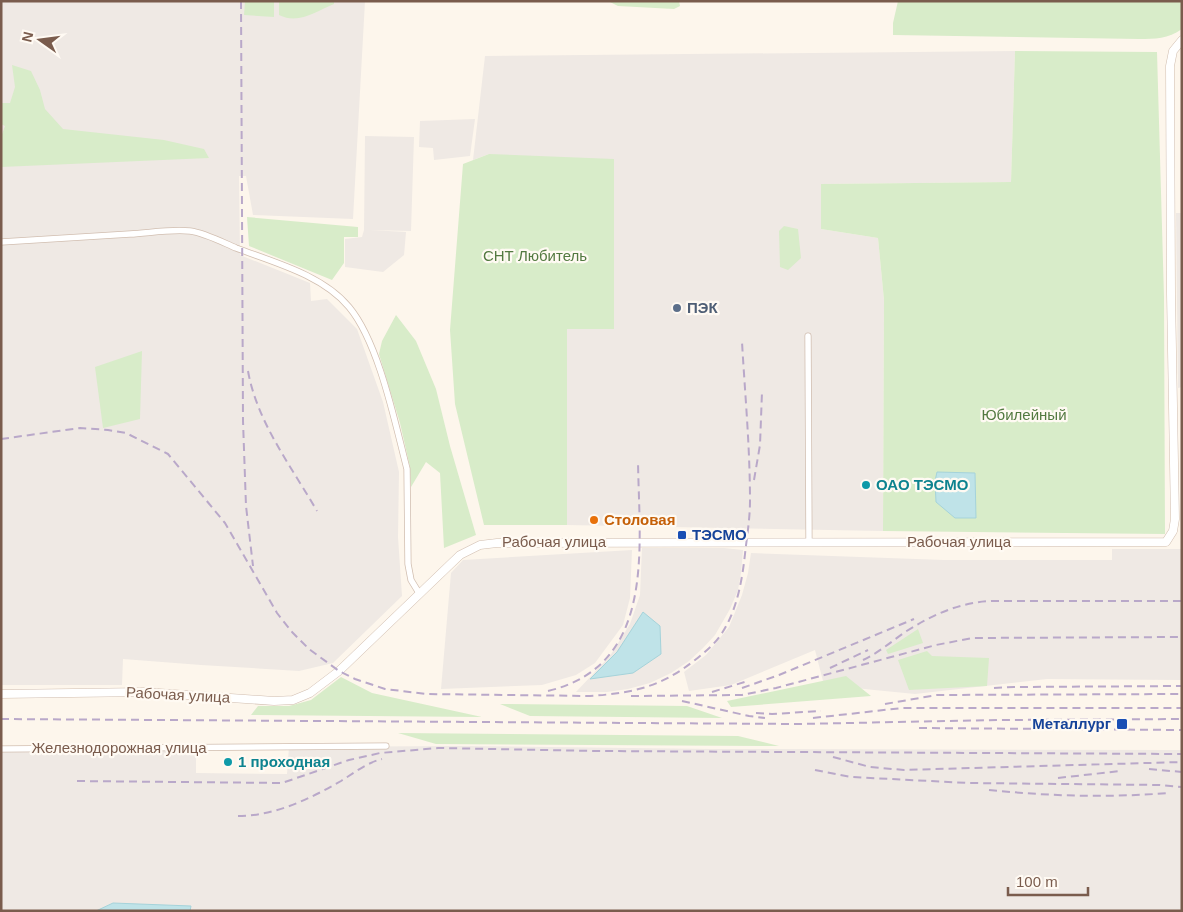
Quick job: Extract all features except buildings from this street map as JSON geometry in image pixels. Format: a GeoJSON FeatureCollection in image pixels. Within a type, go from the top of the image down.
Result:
{"type":"FeatureCollection","features":[{"type":"Feature","properties":{"kind":"street","name":"Рабочая улица"},"geometry":{"type":"LineString","coordinates":[[1,694],[144,692],[274,701],[293,700],[310,694],[339,671],[460,555],[480,545],[497,542],[1166,542],[1173,531],[1175,519],[1170,66],[1173,50],[1182,40]]}},
{"type":"Feature","properties":{"kind":"street"},"geometry":{"type":"LineString","coordinates":[[1,242],[190,231],[302,273],[342,300],[359,322],[371,347],[384,381],[404,456],[407,469],[408,564],[411,580],[419,593]]}},
{"type":"Feature","properties":{"kind":"street"},"geometry":{"type":"LineString","coordinates":[[808,336],[809,542]]}},
{"type":"Feature","properties":{"kind":"street","name":"Железнодорожная улица"},"geometry":{"type":"LineString","coordinates":[[1,749],[386,746]]}},
{"type":"Feature","properties":{"kind":"shaded area"},"geometry":{"type":"Polygon","coordinates":[[[1,1],[365,1],[353,219],[253,215],[246,176],[239,176],[240,255],[310,283],[311,301],[327,299],[357,329],[383,402],[399,472],[398,537],[402,596],[333,663],[299,671],[123,659],[122,685],[1,685],[1,1]]]}},
{"type":"Feature","properties":{"kind":"shaded area"},"geometry":{"type":"Polygon","coordinates":[[[1015,51],[1011,182],[822,184],[821,229],[878,238],[884,300],[883,531],[567,525],[567,329],[614,329],[489,154],[473,160],[485,56],[1015,51]]]}},
{"type":"Feature","properties":{"kind":"shaded area"},"geometry":{"type":"Polygon","coordinates":[[[475,119],[470,156],[434,160],[433,148],[419,147],[420,121],[475,119]]]}},
{"type":"Feature","properties":{"kind":"shaded area"},"geometry":{"type":"Polygon","coordinates":[[[365,136],[414,137],[411,231],[370,230],[406,232],[404,255],[383,272],[345,267],[345,239],[362,237],[364,230],[365,136]]]}},
{"type":"Feature","properties":{"kind":"shaded area"},"geometry":{"type":"Polygon","coordinates":[[[1176,213],[1182,213],[1182,387],[1178,388],[1176,213]]]}},
{"type":"Feature","properties":{"kind":"shaded area"},"geometry":{"type":"Polygon","coordinates":[[[642,548],[724,548],[743,550],[738,590],[730,609],[715,635],[689,661],[671,673],[650,683],[628,689],[607,692],[576,692],[610,656],[630,624],[640,595],[642,548]]]}},
{"type":"Feature","properties":{"kind":"shaded area"},"geometry":{"type":"Polygon","coordinates":[[[1112,549],[1182,549],[1182,680],[1047,679],[915,694],[824,685],[815,650],[731,685],[689,691],[684,672],[706,655],[729,627],[742,595],[751,553],[944,560],[1112,560],[1112,549]]]}},
{"type":"Feature","properties":{"kind":"shaded area"},"geometry":{"type":"Polygon","coordinates":[[[632,550],[630,598],[623,625],[595,663],[576,675],[542,685],[441,689],[451,573],[463,560],[632,550]]]}},
{"type":"Feature","properties":{"kind":"shaded area"},"geometry":{"type":"Polygon","coordinates":[[[196,746],[196,773],[287,774],[289,747],[459,746],[713,749],[1182,750],[1182,911],[1,911],[1,750],[196,746]]]}},
{"type":"Feature","properties":{"kind":"green space"},"geometry":{"type":"Polygon","coordinates":[[[245,1],[274,1],[274,17],[244,15],[245,1]]]}},
{"type":"Feature","properties":{"kind":"green space"},"geometry":{"type":"Polygon","coordinates":[[[279,1],[334,1],[334,4],[307,16],[286,18],[279,15],[279,1]]]}},
{"type":"Feature","properties":{"kind":"green space"},"geometry":{"type":"Polygon","coordinates":[[[608,1],[679,1],[680,6],[674,9],[618,6],[608,1]]]}},
{"type":"Feature","properties":{"kind":"green space"},"geometry":{"type":"Polygon","coordinates":[[[898,1],[1182,1],[1182,29],[1166,37],[1145,39],[893,35],[893,23],[898,1]]]}},
{"type":"Feature","properties":{"kind":"green space","name":"Юбилейный"},"geometry":{"type":"Polygon","coordinates":[[[1015,51],[1157,52],[1164,297],[1165,534],[883,531],[884,300],[878,238],[821,229],[821,184],[1011,182],[1015,51]]]}},
{"type":"Feature","properties":{"kind":"green space"},"geometry":{"type":"Polygon","coordinates":[[[12,65],[31,71],[40,90],[45,109],[63,129],[164,140],[204,149],[209,158],[1,167],[1,137],[5,126],[1,124],[1,103],[10,103],[15,87],[12,65]]]}},
{"type":"Feature","properties":{"kind":"green space","name":"СНТ Любитель"},"geometry":{"type":"Polygon","coordinates":[[[489,154],[614,159],[614,329],[567,329],[567,525],[484,525],[455,404],[450,330],[463,164],[489,154]]]}},
{"type":"Feature","properties":{"kind":"green space"},"geometry":{"type":"Polygon","coordinates":[[[247,217],[358,227],[358,237],[344,237],[344,263],[332,280],[249,246],[247,217]]]}},
{"type":"Feature","properties":{"kind":"green space"},"geometry":{"type":"Polygon","coordinates":[[[784,226],[798,229],[801,258],[788,270],[780,267],[779,231],[784,226]]]}},
{"type":"Feature","properties":{"kind":"green space"},"geometry":{"type":"Polygon","coordinates":[[[396,315],[416,341],[436,389],[450,446],[476,535],[444,548],[440,473],[426,462],[411,487],[410,467],[400,423],[379,354],[382,341],[396,315]]]}},
{"type":"Feature","properties":{"kind":"green space"},"geometry":{"type":"Polygon","coordinates":[[[142,351],[140,419],[103,428],[95,367],[142,351]]]}},
{"type":"Feature","properties":{"kind":"green space"},"geometry":{"type":"Polygon","coordinates":[[[918,629],[923,643],[888,654],[886,650],[918,629]]]}},
{"type":"Feature","properties":{"kind":"green space"},"geometry":{"type":"Polygon","coordinates":[[[927,651],[932,656],[989,658],[987,686],[909,690],[898,660],[927,651]]]}},
{"type":"Feature","properties":{"kind":"green space"},"geometry":{"type":"Polygon","coordinates":[[[846,676],[871,696],[731,707],[727,701],[846,676]]]}},
{"type":"Feature","properties":{"kind":"green space"},"geometry":{"type":"Polygon","coordinates":[[[341,677],[372,693],[482,717],[251,715],[258,706],[289,706],[311,700],[341,677]]]}},
{"type":"Feature","properties":{"kind":"green space"},"geometry":{"type":"Polygon","coordinates":[[[500,704],[687,706],[722,718],[530,716],[500,704]]]}},
{"type":"Feature","properties":{"kind":"green space"},"geometry":{"type":"Polygon","coordinates":[[[398,733],[738,736],[779,746],[436,744],[398,733]]]}},
{"type":"Feature","properties":{"kind":"water"},"geometry":{"type":"Polygon","coordinates":[[[937,472],[975,473],[976,518],[955,518],[936,502],[935,481],[937,472]]]}},
{"type":"Feature","properties":{"kind":"water"},"geometry":{"type":"Polygon","coordinates":[[[643,612],[660,626],[661,654],[633,673],[590,679],[617,652],[643,612]]]}},
{"type":"Feature","properties":{"kind":"water"},"geometry":{"type":"Polygon","coordinates":[[[113,903],[191,906],[190,911],[96,911],[113,903]]]}},
{"type":"Feature","properties":{"kind":"railway"},"geometry":{"type":"LineString","coordinates":[[241,1],[243,421],[246,506],[253,566]]}},
{"type":"Feature","properties":{"kind":"railway"},"geometry":{"type":"LineString","coordinates":[[1,439],[80,428],[108,430],[126,433],[168,454],[225,523],[277,613],[292,632],[309,649],[339,671],[355,679],[385,689],[427,694],[590,696],[620,693],[646,687],[670,677],[695,660],[710,648],[732,615],[742,574],[750,507],[742,342]]}},
{"type":"Feature","properties":{"kind":"railway"},"geometry":{"type":"LineString","coordinates":[[248,371],[252,390],[267,426],[317,511]]}},
{"type":"Feature","properties":{"kind":"railway"},"geometry":{"type":"LineString","coordinates":[[754,480],[760,445],[762,392]]}},
{"type":"Feature","properties":{"kind":"railway"},"geometry":{"type":"LineString","coordinates":[[548,691],[583,677],[608,656],[625,629],[634,599],[639,565],[638,461]]}},
{"type":"Feature","properties":{"kind":"railway"},"geometry":{"type":"LineString","coordinates":[[863,660],[925,620],[947,610],[969,604],[992,601],[1182,601]]}},
{"type":"Feature","properties":{"kind":"railway"},"geometry":{"type":"LineString","coordinates":[[742,688],[779,675],[914,619]]}},
{"type":"Feature","properties":{"kind":"railway"},"geometry":{"type":"LineString","coordinates":[[631,696],[742,695],[776,688],[936,645],[972,638],[1182,637]]}},
{"type":"Feature","properties":{"kind":"railway"},"geometry":{"type":"LineString","coordinates":[[830,668],[868,650]]}},
{"type":"Feature","properties":{"kind":"railway"},"geometry":{"type":"LineString","coordinates":[[712,692],[748,681]]}},
{"type":"Feature","properties":{"kind":"railway"},"geometry":{"type":"LineString","coordinates":[[994,688],[1182,686]]}},
{"type":"Feature","properties":{"kind":"railway"},"geometry":{"type":"LineString","coordinates":[[885,704],[937,695],[1182,694]]}},
{"type":"Feature","properties":{"kind":"railway"},"geometry":{"type":"LineString","coordinates":[[682,701],[765,718]]}},
{"type":"Feature","properties":{"kind":"railway"},"geometry":{"type":"LineString","coordinates":[[813,718],[902,708],[1182,708]]}},
{"type":"Feature","properties":{"kind":"railway"},"geometry":{"type":"LineString","coordinates":[[756,713],[821,711]]}},
{"type":"Feature","properties":{"kind":"railway"},"geometry":{"type":"LineString","coordinates":[[1,719],[797,724],[1182,719]]}},
{"type":"Feature","properties":{"kind":"railway"},"geometry":{"type":"LineString","coordinates":[[919,728],[1182,730]]}},
{"type":"Feature","properties":{"kind":"railway"},"geometry":{"type":"LineString","coordinates":[[77,781],[282,783],[349,760],[380,753],[438,748],[594,751],[1182,754]]}},
{"type":"Feature","properties":{"kind":"railway"},"geometry":{"type":"LineString","coordinates":[[833,757],[870,767],[904,770],[1182,762]]}},
{"type":"Feature","properties":{"kind":"railway"},"geometry":{"type":"LineString","coordinates":[[238,816],[278,810],[304,800],[329,788],[365,766],[382,759]]}},
{"type":"Feature","properties":{"kind":"railway"},"geometry":{"type":"LineString","coordinates":[[1149,769],[1182,772]]}},
{"type":"Feature","properties":{"kind":"railway"},"geometry":{"type":"LineString","coordinates":[[815,770],[851,777],[969,783],[1160,785],[1182,787]]}},
{"type":"Feature","properties":{"kind":"railway"},"geometry":{"type":"LineString","coordinates":[[1058,778],[1120,771]]}},
{"type":"Feature","properties":{"kind":"railway"},"geometry":{"type":"LineString","coordinates":[[989,790],[1078,796],[1168,793]]}},
{"type":"Feature","properties":{"kind":"place","name":"ПЭК"},"geometry":{"type":"Point","coordinates":[677,308]}},
{"type":"Feature","properties":{"kind":"place","name":"ОАО ТЭСМО"},"geometry":{"type":"Point","coordinates":[866,485]}},
{"type":"Feature","properties":{"kind":"place","name":"Столовая"},"geometry":{"type":"Point","coordinates":[594,520]}},
{"type":"Feature","properties":{"kind":"place","name":"ТЭСМО"},"geometry":{"type":"Point","coordinates":[682,535]}},
{"type":"Feature","properties":{"kind":"place","name":"Металлург"},"geometry":{"type":"Point","coordinates":[1122,724]}},
{"type":"Feature","properties":{"kind":"place","name":"1 проходная"},"geometry":{"type":"Point","coordinates":[228,762]}}]}
